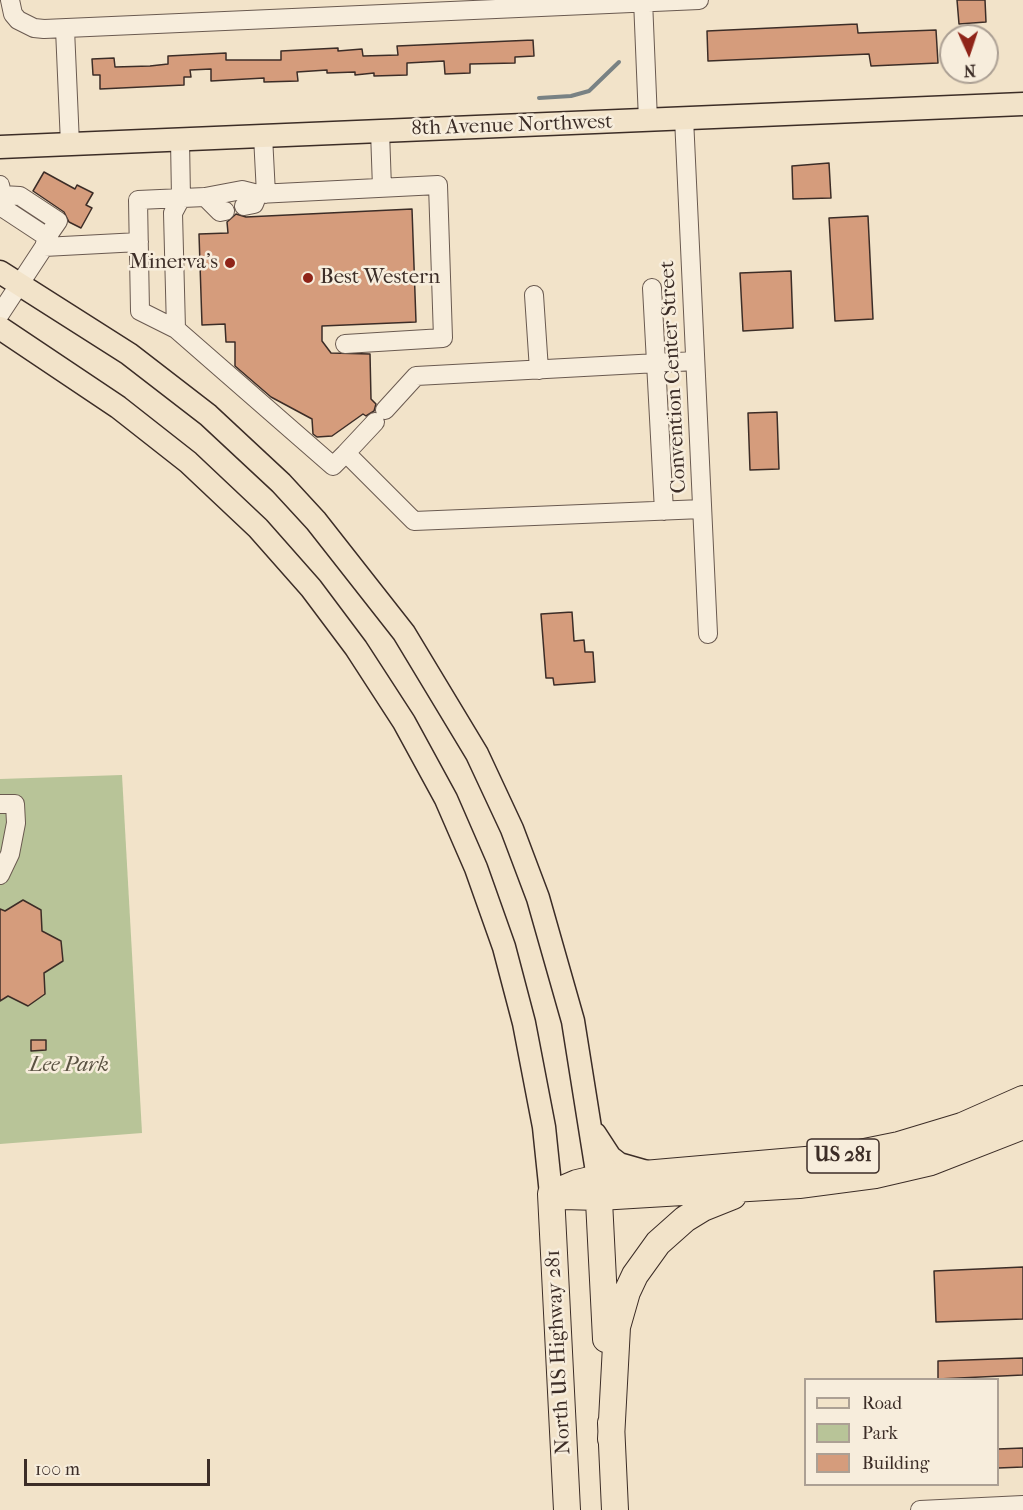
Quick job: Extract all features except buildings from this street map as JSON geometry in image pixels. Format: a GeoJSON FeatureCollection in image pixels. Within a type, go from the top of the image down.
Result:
{"type":"FeatureCollection","features":[{"type":"Feature","properties":{"kind":"highway","name":"US 281"},"geometry":{"type":"LineString","coordinates":[[598,1188],[655,1173],[840,1156],[899,1145],[962,1126],[1023,1099]]}},
{"type":"Feature","properties":{"kind":"highway","name":"US 281"},"geometry":{"type":"LineString","coordinates":[[612,1439],[617,1327],[627,1292],[646,1257],[670,1232],[703,1208],[742,1194],[875,1175],[931,1162],[1023,1126]]}},
{"type":"Feature","properties":{"kind":"highway","name":"US 281"},"geometry":{"type":"LineString","coordinates":[[551,1194],[598,1188],[799,1185]]}},
{"type":"Feature","properties":{"kind":"highway","name":"US 281"},"geometry":{"type":"LineString","coordinates":[[598,1188],[615,1510]]}},
{"type":"Feature","properties":{"kind":"highway","name":"North US Highway 281"},"geometry":{"type":"LineString","coordinates":[[551,1194],[567,1510]]}},
{"type":"Feature","properties":{"kind":"main road","name":"8th Avenue Northwest"},"geometry":{"type":"LineString","coordinates":[[0,147],[1023,104]]}},
{"type":"Feature","properties":{"kind":"main road"},"geometry":{"type":"LineString","coordinates":[[0,272],[129,354],[173,387],[238,442],[316,521],[404,633],[477,754],[512,829],[541,907],[564,985],[581,1059],[598,1188]]}},
{"type":"Feature","properties":{"kind":"main road"},"geometry":{"type":"LineString","coordinates":[[0,328],[118,407],[188,462],[250,520],[311,588],[356,648],[404,722],[446,799],[476,868],[504,947],[524,1023],[544,1127],[551,1194]]}},
{"type":"Feature","properties":{"kind":"main road","name":"US 281"},"geometry":{"type":"LineString","coordinates":[[591,1123],[596,1139],[610,1157],[632,1169],[655,1173]]}},
{"type":"Feature","properties":{"kind":"street"},"geometry":{"type":"LineString","coordinates":[[10,0],[13,14],[25,25],[45,29],[699,0]]}},
{"type":"Feature","properties":{"kind":"street"},"geometry":{"type":"LineString","coordinates":[[644,1],[648,120]]}},
{"type":"Feature","properties":{"kind":"street"},"geometry":{"type":"LineString","coordinates":[[65,28],[70,144]]}},
{"type":"Feature","properties":{"kind":"street","name":"Convention Center Street"},"geometry":{"type":"LineString","coordinates":[[684,118],[708,634]]}},
{"type":"Feature","properties":{"kind":"street"},"geometry":{"type":"LineString","coordinates":[[380,131],[382,188]]}},
{"type":"Feature","properties":{"kind":"street"},"geometry":{"type":"LineString","coordinates":[[244,206],[254,204],[262,194],[263,136]]}},
{"type":"Feature","properties":{"kind":"street"},"geometry":{"type":"LineString","coordinates":[[176,329],[173,213],[181,198],[180,140]]}},
{"type":"Feature","properties":{"kind":"street"},"geometry":{"type":"LineString","coordinates":[[345,344],[443,338],[438,185],[262,194],[242,190],[205,197],[138,200],[140,311],[176,329],[333,466],[416,376],[695,361]]}},
{"type":"Feature","properties":{"kind":"street"},"geometry":{"type":"LineString","coordinates":[[1,190],[6,210],[46,242],[139,242]]}},
{"type":"Feature","properties":{"kind":"street"},"geometry":{"type":"LineString","coordinates":[[205,197],[220,212],[225,211]]}},
{"type":"Feature","properties":{"kind":"street"},"geometry":{"type":"LineString","coordinates":[[0,314],[46,242]]}},
{"type":"Feature","properties":{"kind":"street"},"geometry":{"type":"LineString","coordinates":[[652,288],[664,511]]}},
{"type":"Feature","properties":{"kind":"street"},"geometry":{"type":"LineString","coordinates":[[534,295],[539,369]]}},
{"type":"Feature","properties":{"kind":"street"},"geometry":{"type":"LineString","coordinates":[[346,453],[414,521],[702,509]]}},
{"type":"Feature","properties":{"kind":"street"},"geometry":{"type":"LineString","coordinates":[[0,804],[15,804],[16,823],[10,854],[0,875]]}},
{"type":"Feature","properties":{"kind":"street"},"geometry":{"type":"LineString","coordinates":[[920,1510],[1023,1506]]}},
{"type":"Feature","properties":{"kind":"green space","name":"Lee Park"},"geometry":{"type":"Polygon","coordinates":[[[122,775],[142,1133],[0,1144],[0,779],[122,775]]]}},
{"type":"Feature","properties":{"kind":"waterway"},"geometry":{"type":"LineString","coordinates":[[539,98],[571,96],[589,91],[619,62]]}},
{"type":"Feature","properties":{"kind":"place","name":"Minerva's"},"geometry":{"type":"Point","coordinates":[230,263]}},
{"type":"Feature","properties":{"kind":"place","name":"Best Western"},"geometry":{"type":"Point","coordinates":[308,278]}}]}
